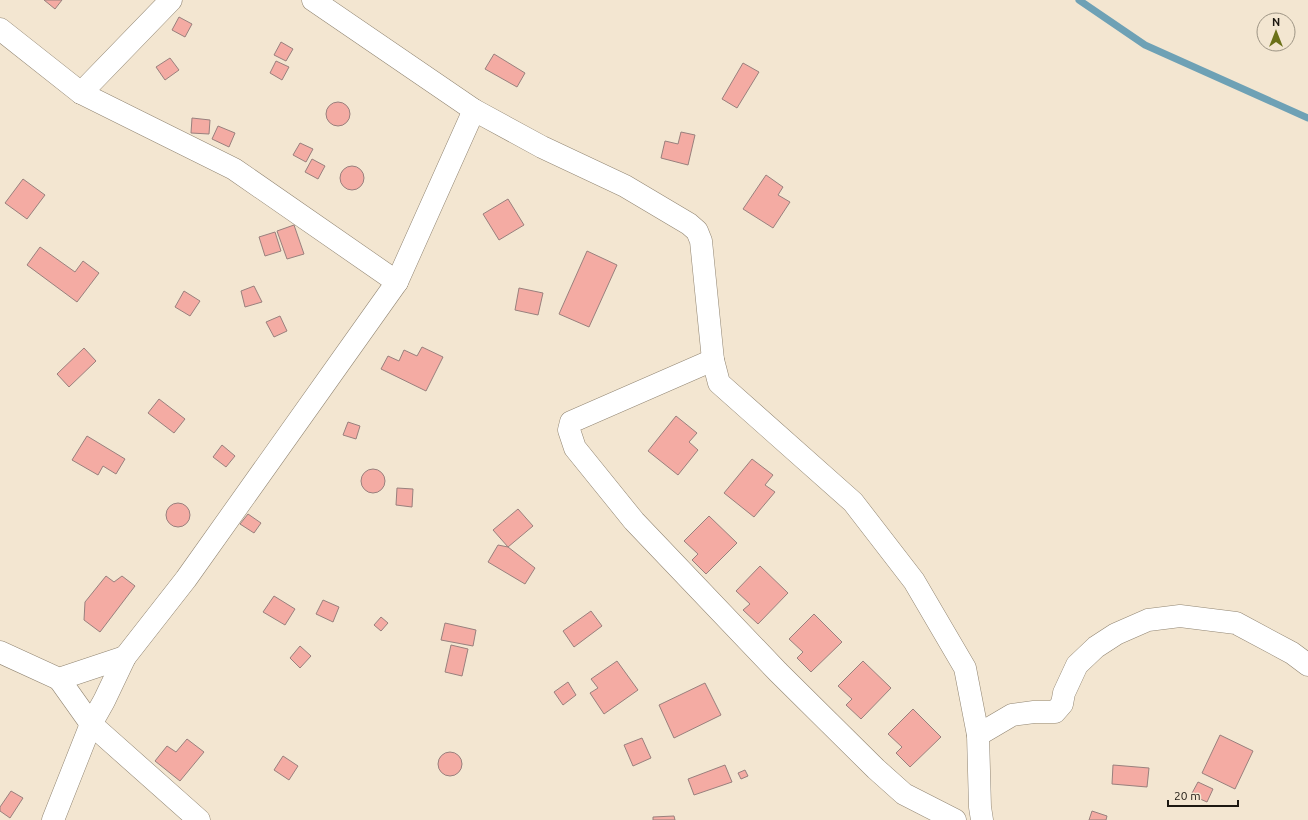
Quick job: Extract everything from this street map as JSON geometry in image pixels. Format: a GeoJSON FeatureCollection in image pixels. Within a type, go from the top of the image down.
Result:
{"type":"FeatureCollection","features":[{"type":"Feature","properties":{"kind":"street"},"geometry":{"type":"LineString","coordinates":[[81,93],[171,0]]}},
{"type":"Feature","properties":{"kind":"street"},"geometry":{"type":"LineString","coordinates":[[313,0],[474,110],[542,147],[625,186],[690,224],[697,231],[701,241],[713,360],[719,383],[853,502],[914,581],[965,668],[978,735],[980,807],[982,820]]}},
{"type":"Feature","properties":{"kind":"street"},"geometry":{"type":"LineString","coordinates":[[0,30],[81,93],[234,169],[397,282]]}},
{"type":"Feature","properties":{"kind":"street"},"geometry":{"type":"LineString","coordinates":[[53,820],[91,724],[104,701],[124,657],[186,579],[397,282],[474,110]]}},
{"type":"Feature","properties":{"kind":"street"},"geometry":{"type":"LineString","coordinates":[[713,360],[572,422],[569,430],[575,448],[634,521],[778,672],[876,769],[904,794],[955,820]]}},
{"type":"Feature","properties":{"kind":"street"},"geometry":{"type":"LineString","coordinates":[[978,735],[1012,715],[1034,712],[1055,712],[1062,704],[1064,693],[1077,665],[1096,647],[1116,634],[1148,620],[1180,616],[1236,623],[1292,653],[1308,665]]}},
{"type":"Feature","properties":{"kind":"street"},"geometry":{"type":"LineString","coordinates":[[0,652],[59,679],[91,724],[199,820]]}},
{"type":"Feature","properties":{"kind":"street"},"geometry":{"type":"LineString","coordinates":[[59,679],[124,657]]}},
{"type":"Feature","properties":{"kind":"building"},"geometry":{"type":"Polygon","coordinates":[[[44,0],[62,0],[55,9],[44,0]]]}},
{"type":"Feature","properties":{"kind":"building"},"geometry":{"type":"Polygon","coordinates":[[[179,17],[192,24],[185,37],[172,30],[179,17]]]}},
{"type":"Feature","properties":{"kind":"building"},"geometry":{"type":"Polygon","coordinates":[[[281,42],[293,49],[286,61],[274,55],[281,42]]]}},
{"type":"Feature","properties":{"kind":"building"},"geometry":{"type":"Polygon","coordinates":[[[494,54],[525,73],[517,87],[485,69],[494,54]]]}},
{"type":"Feature","properties":{"kind":"building"},"geometry":{"type":"Polygon","coordinates":[[[170,58],[179,70],[165,80],[156,67],[170,58]]]}},
{"type":"Feature","properties":{"kind":"building"},"geometry":{"type":"Polygon","coordinates":[[[276,61],[289,67],[282,80],[270,73],[276,61]]]}},
{"type":"Feature","properties":{"kind":"building"},"geometry":{"type":"Polygon","coordinates":[[[743,63],[759,72],[737,108],[722,99],[743,63]]]}},
{"type":"Feature","properties":{"kind":"building"},"geometry":{"type":"Polygon","coordinates":[[[333,102],[343,102],[350,109],[350,119],[343,126],[333,126],[326,119],[326,109],[333,102]]]}},
{"type":"Feature","properties":{"kind":"building"},"geometry":{"type":"Polygon","coordinates":[[[192,118],[210,120],[209,134],[191,133],[192,118]]]}},
{"type":"Feature","properties":{"kind":"building"},"geometry":{"type":"Polygon","coordinates":[[[218,126],[235,133],[229,147],[212,139],[218,126]]]}},
{"type":"Feature","properties":{"kind":"building"},"geometry":{"type":"Polygon","coordinates":[[[681,132],[695,135],[688,165],[661,158],[665,141],[678,144],[681,132]]]}},
{"type":"Feature","properties":{"kind":"building"},"geometry":{"type":"Polygon","coordinates":[[[300,143],[313,149],[306,162],[293,155],[300,143]]]}},
{"type":"Feature","properties":{"kind":"building"},"geometry":{"type":"Polygon","coordinates":[[[312,159],[325,166],[318,179],[305,172],[312,159]]]}},
{"type":"Feature","properties":{"kind":"building"},"geometry":{"type":"Polygon","coordinates":[[[347,166],[357,166],[364,173],[364,183],[357,190],[347,190],[340,183],[340,173],[347,166]]]}},
{"type":"Feature","properties":{"kind":"building"},"geometry":{"type":"Polygon","coordinates":[[[766,175],[783,187],[778,195],[790,202],[773,228],[743,209],[766,175]]]}},
{"type":"Feature","properties":{"kind":"building"},"geometry":{"type":"Polygon","coordinates":[[[23,179],[45,195],[27,219],[5,203],[23,179]]]}},
{"type":"Feature","properties":{"kind":"building"},"geometry":{"type":"Polygon","coordinates":[[[508,199],[524,225],[499,240],[483,214],[508,199]]]}},
{"type":"Feature","properties":{"kind":"building"},"geometry":{"type":"Polygon","coordinates":[[[294,225],[304,254],[287,259],[277,231],[294,225]]]}},
{"type":"Feature","properties":{"kind":"building"},"geometry":{"type":"Polygon","coordinates":[[[275,232],[281,251],[265,256],[259,237],[275,232]]]}},
{"type":"Feature","properties":{"kind":"building"},"geometry":{"type":"Polygon","coordinates":[[[40,247],[75,272],[83,261],[99,273],[77,302],[27,265],[40,247]]]}},
{"type":"Feature","properties":{"kind":"building"},"geometry":{"type":"Polygon","coordinates":[[[587,251],[617,265],[589,327],[559,314],[587,251]]]}},
{"type":"Feature","properties":{"kind":"building"},"geometry":{"type":"Polygon","coordinates":[[[254,286],[262,302],[245,307],[241,291],[254,286]]]}},
{"type":"Feature","properties":{"kind":"building"},"geometry":{"type":"Polygon","coordinates":[[[519,288],[543,293],[538,315],[515,310],[519,288]]]}},
{"type":"Feature","properties":{"kind":"building"},"geometry":{"type":"Polygon","coordinates":[[[184,291],[200,301],[190,316],[175,307],[184,291]]]}},
{"type":"Feature","properties":{"kind":"building"},"geometry":{"type":"Polygon","coordinates":[[[280,316],[287,331],[274,337],[266,322],[280,316]]]}},
{"type":"Feature","properties":{"kind":"building"},"geometry":{"type":"Polygon","coordinates":[[[422,347],[443,357],[426,391],[381,369],[388,356],[399,361],[404,350],[417,356],[422,347]]]}},
{"type":"Feature","properties":{"kind":"building"},"geometry":{"type":"Polygon","coordinates":[[[84,348],[96,361],[69,387],[57,374],[84,348]]]}},
{"type":"Feature","properties":{"kind":"building"},"geometry":{"type":"Polygon","coordinates":[[[159,399],[185,419],[174,433],[148,413],[159,399]]]}},
{"type":"Feature","properties":{"kind":"building"},"geometry":{"type":"Polygon","coordinates":[[[676,416],[697,433],[689,442],[698,450],[678,475],[648,451],[676,416]]]}},
{"type":"Feature","properties":{"kind":"building"},"geometry":{"type":"Polygon","coordinates":[[[348,422],[360,426],[356,439],[343,435],[348,422]]]}},
{"type":"Feature","properties":{"kind":"building"},"geometry":{"type":"Polygon","coordinates":[[[87,436],[125,459],[116,474],[103,466],[98,475],[72,460],[87,436]]]}},
{"type":"Feature","properties":{"kind":"building"},"geometry":{"type":"Polygon","coordinates":[[[222,445],[235,456],[226,467],[213,457],[222,445]]]}},
{"type":"Feature","properties":{"kind":"building"},"geometry":{"type":"Polygon","coordinates":[[[752,459],[773,475],[765,485],[775,492],[754,517],[724,493],[752,459]]]}},
{"type":"Feature","properties":{"kind":"building"},"geometry":{"type":"Polygon","coordinates":[[[368,469],[378,469],[385,476],[385,486],[378,493],[368,493],[361,486],[361,476],[368,469]]]}},
{"type":"Feature","properties":{"kind":"building"},"geometry":{"type":"Polygon","coordinates":[[[397,488],[413,489],[412,507],[396,505],[397,488]]]}},
{"type":"Feature","properties":{"kind":"building"},"geometry":{"type":"Polygon","coordinates":[[[173,503],[183,503],[190,510],[190,520],[183,527],[173,527],[166,520],[166,510],[173,503]]]}},
{"type":"Feature","properties":{"kind":"building"},"geometry":{"type":"Polygon","coordinates":[[[518,509],[533,526],[508,547],[493,530],[518,509]]]}},
{"type":"Feature","properties":{"kind":"building"},"geometry":{"type":"Polygon","coordinates":[[[248,514],[261,523],[254,533],[240,524],[248,514]]]}},
{"type":"Feature","properties":{"kind":"building"},"geometry":{"type":"Polygon","coordinates":[[[709,516],[737,543],[706,574],[692,560],[698,554],[684,541],[709,516]]]}},
{"type":"Feature","properties":{"kind":"building"},"geometry":{"type":"Polygon","coordinates":[[[498,545],[508,547],[535,568],[525,584],[488,562],[498,545]]]}},
{"type":"Feature","properties":{"kind":"building"},"geometry":{"type":"Polygon","coordinates":[[[760,566],[788,593],[758,624],[743,610],[750,604],[736,591],[760,566]]]}},
{"type":"Feature","properties":{"kind":"building"},"geometry":{"type":"Polygon","coordinates":[[[106,576],[114,582],[122,576],[135,586],[100,632],[84,620],[85,602],[106,576]]]}},
{"type":"Feature","properties":{"kind":"building"},"geometry":{"type":"Polygon","coordinates":[[[274,596],[295,609],[285,625],[263,612],[274,596]]]}},
{"type":"Feature","properties":{"kind":"building"},"geometry":{"type":"Polygon","coordinates":[[[323,600],[339,607],[333,622],[316,614],[323,600]]]}},
{"type":"Feature","properties":{"kind":"building"},"geometry":{"type":"Polygon","coordinates":[[[591,611],[602,626],[574,647],[563,631],[591,611]]]}},
{"type":"Feature","properties":{"kind":"building"},"geometry":{"type":"Polygon","coordinates":[[[814,614],[842,642],[811,672],[797,658],[803,652],[789,639],[814,614]]]}},
{"type":"Feature","properties":{"kind":"building"},"geometry":{"type":"Polygon","coordinates":[[[381,617],[388,623],[381,631],[374,625],[381,617]]]}},
{"type":"Feature","properties":{"kind":"building"},"geometry":{"type":"Polygon","coordinates":[[[445,623],[476,630],[473,646],[441,640],[445,623]]]}},
{"type":"Feature","properties":{"kind":"building"},"geometry":{"type":"Polygon","coordinates":[[[451,645],[468,649],[462,676],[445,672],[451,645]]]}},
{"type":"Feature","properties":{"kind":"building"},"geometry":{"type":"Polygon","coordinates":[[[300,646],[311,656],[300,668],[290,658],[300,646]]]}},
{"type":"Feature","properties":{"kind":"building"},"geometry":{"type":"Polygon","coordinates":[[[617,661],[638,690],[604,714],[590,693],[598,688],[591,679],[617,661]]]}},
{"type":"Feature","properties":{"kind":"building"},"geometry":{"type":"Polygon","coordinates":[[[863,661],[891,688],[861,719],[846,705],[852,699],[838,686],[863,661]]]}},
{"type":"Feature","properties":{"kind":"building"},"geometry":{"type":"Polygon","coordinates":[[[568,682],[576,695],[563,705],[554,692],[568,682]]]}},
{"type":"Feature","properties":{"kind":"building"},"geometry":{"type":"Polygon","coordinates":[[[705,683],[721,715],[674,738],[659,705],[705,683]]]}},
{"type":"Feature","properties":{"kind":"building"},"geometry":{"type":"Polygon","coordinates":[[[913,709],[941,737],[910,767],[896,753],[902,747],[888,734],[913,709]]]}},
{"type":"Feature","properties":{"kind":"building"},"geometry":{"type":"Polygon","coordinates":[[[1220,735],[1253,751],[1235,789],[1202,773],[1220,735]]]}},
{"type":"Feature","properties":{"kind":"building"},"geometry":{"type":"Polygon","coordinates":[[[642,738],[651,758],[633,766],[624,745],[642,738]]]}},
{"type":"Feature","properties":{"kind":"building"},"geometry":{"type":"Polygon","coordinates":[[[187,739],[204,752],[180,781],[155,761],[167,746],[176,752],[187,739]]]}},
{"type":"Feature","properties":{"kind":"building"},"geometry":{"type":"Polygon","coordinates":[[[445,752],[455,752],[462,759],[462,769],[455,776],[445,776],[438,769],[438,759],[445,752]]]}},
{"type":"Feature","properties":{"kind":"building"},"geometry":{"type":"Polygon","coordinates":[[[283,756],[298,766],[289,780],[274,770],[283,756]]]}},
{"type":"Feature","properties":{"kind":"building"},"geometry":{"type":"Polygon","coordinates":[[[725,765],[732,782],[694,795],[688,779],[725,765]]]}},
{"type":"Feature","properties":{"kind":"building"},"geometry":{"type":"Polygon","coordinates":[[[1113,765],[1149,768],[1147,787],[1112,784],[1113,765]]]}},
{"type":"Feature","properties":{"kind":"building"},"geometry":{"type":"Polygon","coordinates":[[[745,770],[748,776],[741,779],[738,773],[745,770]]]}},
{"type":"Feature","properties":{"kind":"building"},"geometry":{"type":"Polygon","coordinates":[[[1198,782],[1213,789],[1207,802],[1191,795],[1198,782]]]}},
{"type":"Feature","properties":{"kind":"building"},"geometry":{"type":"Polygon","coordinates":[[[11,791],[23,798],[10,818],[0,811],[0,807],[11,791]]]}},
{"type":"Feature","properties":{"kind":"building"},"geometry":{"type":"Polygon","coordinates":[[[1092,811],[1107,816],[1106,820],[1089,820],[1092,811]]]}},
{"type":"Feature","properties":{"kind":"building"},"geometry":{"type":"Polygon","coordinates":[[[674,816],[675,820],[653,820],[653,817],[674,816]]]}},
{"type":"Feature","properties":{"kind":"waterway"},"geometry":{"type":"LineString","coordinates":[[1079,0],[1145,45],[1308,118]]}}]}
